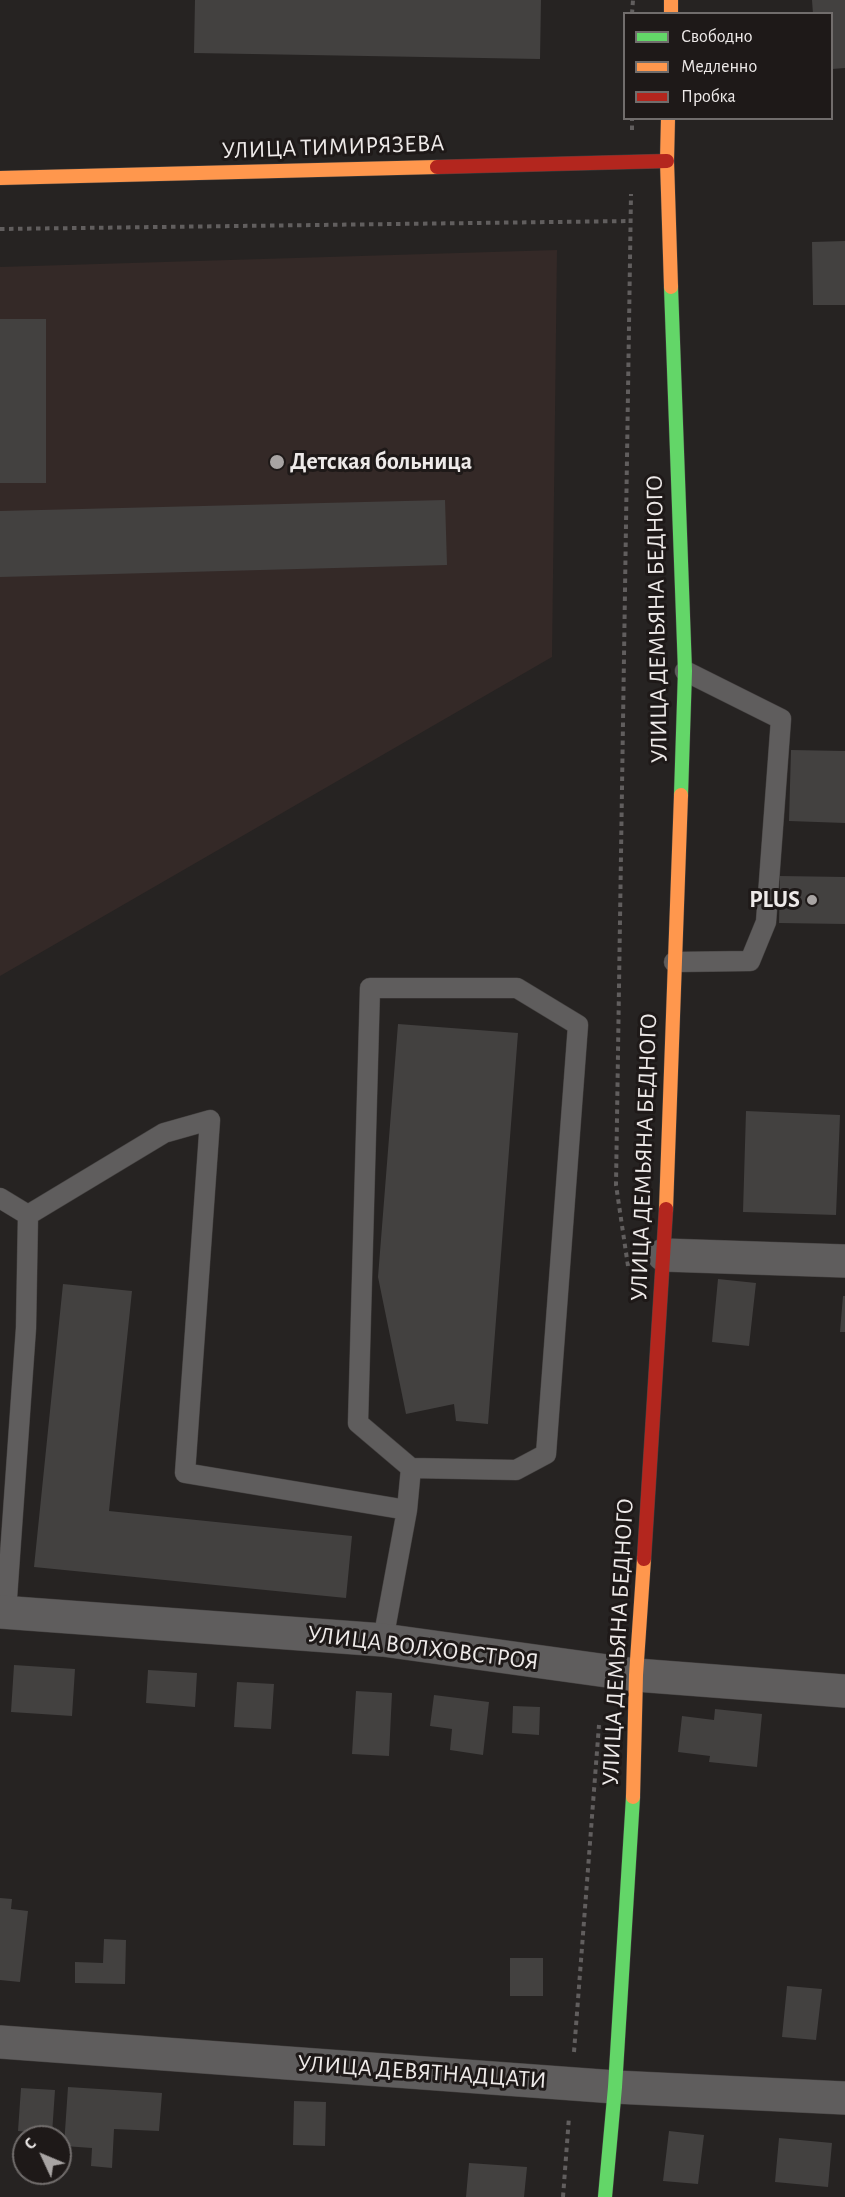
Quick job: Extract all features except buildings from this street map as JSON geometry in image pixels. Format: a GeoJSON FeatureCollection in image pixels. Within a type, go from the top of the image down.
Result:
{"type":"FeatureCollection","features":[{"type":"Feature","properties":{"kind":"main road","name":"УЛИЦА ДЕМЬЯНА БЕДНОГО"},"geometry":{"type":"LineString","coordinates":[[605,2197],[615,2087],[633,1797],[636,1674],[664,1255],[686,671],[667,161],[668,120]]}},
{"type":"Feature","properties":{"kind":"main road","name":"УЛИЦА ТИМИРЯЗЕВА"},"geometry":{"type":"LineString","coordinates":[[0,178],[667,161]]}},
{"type":"Feature","properties":{"kind":"street"},"geometry":{"type":"LineString","coordinates":[[664,1255],[845,1262]]}},
{"type":"Feature","properties":{"kind":"street","name":"УЛИЦА ВОЛХОВСТРОЯ"},"geometry":{"type":"LineString","coordinates":[[3,1612],[383,1640],[636,1674],[845,1691]]}},
{"type":"Feature","properties":{"kind":"street","name":"УЛИЦА ДЕВЯТНАДЦАТИ"},"geometry":{"type":"LineString","coordinates":[[0,2042],[615,2087],[845,2098]]}},
{"type":"Feature","properties":{"kind":"lane"},"geometry":{"type":"LineString","coordinates":[[674,962],[750,961],[766,922],[781,719],[686,671]]}},
{"type":"Feature","properties":{"kind":"lane"},"geometry":{"type":"LineString","coordinates":[[370,988],[517,988],[578,1025],[546,1454],[516,1470],[411,1468],[358,1424],[370,988]]}},
{"type":"Feature","properties":{"kind":"lane"},"geometry":{"type":"LineString","coordinates":[[28,1215],[164,1133],[210,1120],[185,1473],[407,1510]]}},
{"type":"Feature","properties":{"kind":"lane"},"geometry":{"type":"LineString","coordinates":[[0,1198],[28,1215]]}},
{"type":"Feature","properties":{"kind":"lane"},"geometry":{"type":"LineString","coordinates":[[3,1612],[26,1328],[28,1215]]}},
{"type":"Feature","properties":{"kind":"lane"},"geometry":{"type":"LineString","coordinates":[[383,1640],[407,1510],[411,1468]]}},
{"type":"Feature","properties":{"kind":"path"},"geometry":{"type":"LineString","coordinates":[[629,1275],[616,1185],[632,120]]}},
{"type":"Feature","properties":{"kind":"path"},"geometry":{"type":"LineString","coordinates":[[0,229],[669,220]]}},
{"type":"Feature","properties":{"kind":"path"},"geometry":{"type":"LineString","coordinates":[[563,2197],[603,1670]]}},
{"type":"Feature","properties":{"kind":"shaded area","name":"Детская больница"},"geometry":{"type":"Polygon","coordinates":[[[557,250],[552,657],[0,976],[0,267],[557,250]]]}},
{"type":"Feature","properties":{"kind":"traffic: fast"},"geometry":{"type":"LineString","coordinates":[[671,287],[685,671],[681,795]]}},
{"type":"Feature","properties":{"kind":"traffic: fast"},"geometry":{"type":"LineString","coordinates":[[605,2197],[615,2087],[633,1797]]}},
{"type":"Feature","properties":{"kind":"traffic: slow"},"geometry":{"type":"LineString","coordinates":[[671,0],[671,12]]}},
{"type":"Feature","properties":{"kind":"traffic: slow"},"geometry":{"type":"LineString","coordinates":[[668,120],[671,287]]}},
{"type":"Feature","properties":{"kind":"traffic: slow"},"geometry":{"type":"LineString","coordinates":[[0,178],[437,167]]}},
{"type":"Feature","properties":{"kind":"traffic: slow"},"geometry":{"type":"LineString","coordinates":[[666,1209],[681,795]]}},
{"type":"Feature","properties":{"kind":"traffic: slow"},"geometry":{"type":"LineString","coordinates":[[633,1797],[636,1675],[644,1559]]}},
{"type":"Feature","properties":{"kind":"traffic: jam"},"geometry":{"type":"LineString","coordinates":[[437,167],[667,161]]}},
{"type":"Feature","properties":{"kind":"traffic: jam"},"geometry":{"type":"LineString","coordinates":[[644,1559],[666,1209]]}},
{"type":"Feature","properties":{"kind":"place","name":"Детская больница"},"geometry":{"type":"Point","coordinates":[277,462]}},
{"type":"Feature","properties":{"kind":"place","name":"PLUS"},"geometry":{"type":"Point","coordinates":[812,900]}}]}
